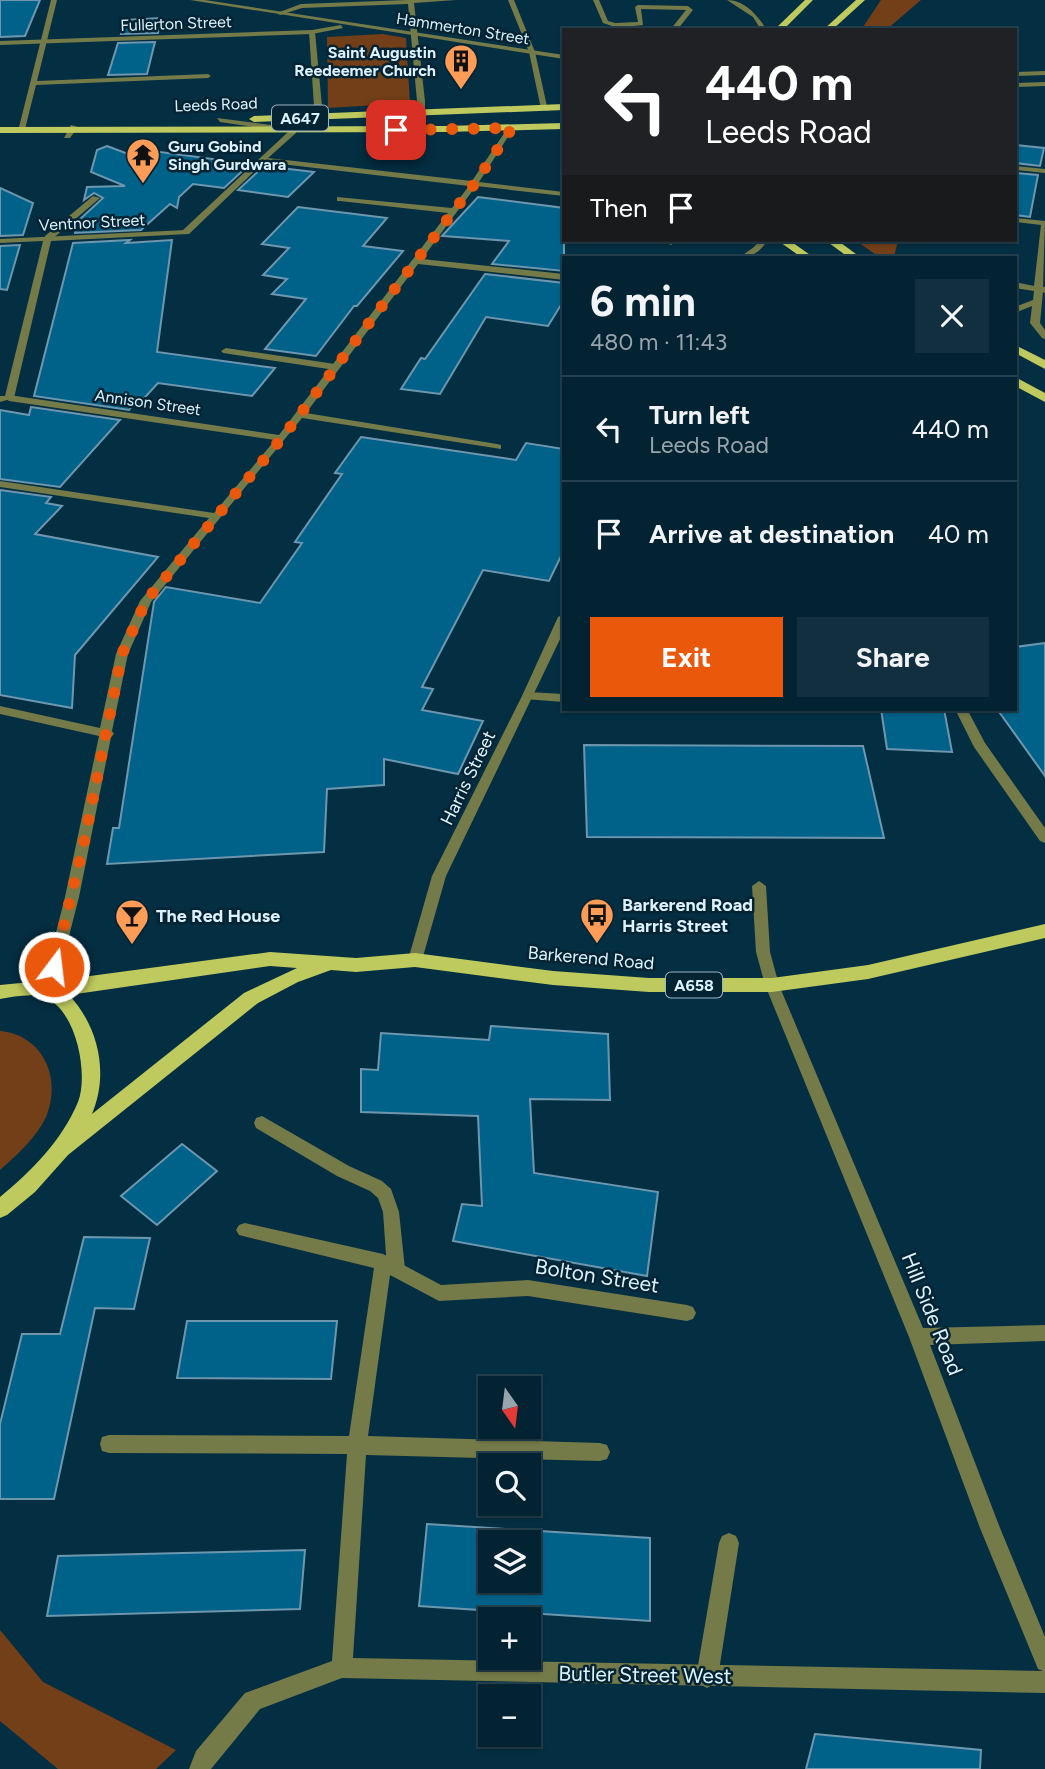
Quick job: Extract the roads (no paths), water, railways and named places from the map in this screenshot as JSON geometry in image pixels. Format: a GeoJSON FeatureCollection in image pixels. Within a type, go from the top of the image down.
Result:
{"type":"FeatureCollection","features":[{"type":"Feature","properties":{"kind":"main road"},"geometry":{"type":"LineString","coordinates":[[780,28],[809,0]]}},
{"type":"Feature","properties":{"kind":"main road"},"geometry":{"type":"LineString","coordinates":[[847,28],[861,0]]}},
{"type":"Feature","properties":{"kind":"main road"},"geometry":{"type":"LineString","coordinates":[[829,28],[861,0]]}},
{"type":"Feature","properties":{"kind":"main road","name":"Leeds Road"},"geometry":{"type":"LineString","coordinates":[[72,131],[220,120],[562,107]]}},
{"type":"Feature","properties":{"kind":"main road"},"geometry":{"type":"LineString","coordinates":[[545,108],[562,116]]}},
{"type":"Feature","properties":{"kind":"main road"},"geometry":{"type":"LineString","coordinates":[[424,114],[487,118],[562,117]]}},
{"type":"Feature","properties":{"kind":"main road","name":"Leeds Road"},"geometry":{"type":"LineString","coordinates":[[0,130],[293,131],[562,125]]}},
{"type":"Feature","properties":{"kind":"main road"},"geometry":{"type":"LineString","coordinates":[[785,242],[806,256]]}},
{"type":"Feature","properties":{"kind":"main road"},"geometry":{"type":"LineString","coordinates":[[833,242],[854,256]]}},
{"type":"Feature","properties":{"kind":"main road"},"geometry":{"type":"LineString","coordinates":[[1017,349],[1045,365]]}},
{"type":"Feature","properties":{"kind":"main road"},"geometry":{"type":"LineString","coordinates":[[1017,382],[1045,398]]}},
{"type":"Feature","properties":{"kind":"main road","name":"Barkerend Road"},"geometry":{"type":"LineString","coordinates":[[0,992],[49,991],[270,959],[356,965],[415,960],[553,978],[635,984],[772,985],[868,972],[960,953],[1045,931]]}},
{"type":"Feature","properties":{"kind":"main road","name":"Barkerend Road"},"geometry":{"type":"LineString","coordinates":[[64,1148],[251,998],[293,976],[340,963]]}},
{"type":"Feature","properties":{"kind":"main road"},"geometry":{"type":"LineString","coordinates":[[0,1209],[33,1183],[64,1148],[91,1096],[91,1054],[65,1003],[49,991]]}},
{"type":"Feature","properties":{"kind":"street"},"geometry":{"type":"LineString","coordinates":[[21,129],[54,0]]}},
{"type":"Feature","properties":{"kind":"street","name":"Hammerton Street"},"geometry":{"type":"LineString","coordinates":[[193,0],[562,57]]}},
{"type":"Feature","properties":{"kind":"street"},"geometry":{"type":"LineString","coordinates":[[280,13],[301,6],[453,0]]}},
{"type":"Feature","properties":{"kind":"street"},"geometry":{"type":"LineString","coordinates":[[511,0],[532,52],[545,108]]}},
{"type":"Feature","properties":{"kind":"street"},"geometry":{"type":"LineString","coordinates":[[596,0],[605,22],[627,28]]}},
{"type":"Feature","properties":{"kind":"street"},"geometry":{"type":"LineString","coordinates":[[730,0],[755,16],[763,28]]}},
{"type":"Feature","properties":{"kind":"street"},"geometry":{"type":"LineString","coordinates":[[398,115],[397,108],[422,108],[411,1]]}},
{"type":"Feature","properties":{"kind":"street"},"geometry":{"type":"LineString","coordinates":[[613,25],[641,24],[638,7],[688,8],[690,10],[675,28]]}},
{"type":"Feature","properties":{"kind":"street","name":"Fullerton Street"},"geometry":{"type":"LineString","coordinates":[[0,43],[312,32],[352,25]]}},
{"type":"Feature","properties":{"kind":"street"},"geometry":{"type":"LineString","coordinates":[[312,32],[319,117]]}},
{"type":"Feature","properties":{"kind":"street"},"geometry":{"type":"LineString","coordinates":[[1018,74],[1045,74]]}},
{"type":"Feature","properties":{"kind":"street"},"geometry":{"type":"LineString","coordinates":[[33,83],[208,76]]}},
{"type":"Feature","properties":{"kind":"street"},"geometry":{"type":"LineString","coordinates":[[1017,85],[1045,85]]}},
{"type":"Feature","properties":{"kind":"street"},"geometry":{"type":"LineString","coordinates":[[220,120],[264,124],[293,131]]}},
{"type":"Feature","properties":{"kind":"street"},"geometry":{"type":"LineString","coordinates":[[49,991],[72,897],[122,654],[146,601],[282,438],[475,183],[512,128]]}},
{"type":"Feature","properties":{"kind":"street"},"geometry":{"type":"LineString","coordinates":[[262,160],[293,131]]}},
{"type":"Feature","properties":{"kind":"street"},"geometry":{"type":"LineString","coordinates":[[262,160],[562,194]]}},
{"type":"Feature","properties":{"kind":"street","name":"Ventnor Street"},"geometry":{"type":"LineString","coordinates":[[0,240],[186,232],[262,160]]}},
{"type":"Feature","properties":{"kind":"street"},"geometry":{"type":"LineString","coordinates":[[1017,168],[1045,171]]}},
{"type":"Feature","properties":{"kind":"street"},"geometry":{"type":"LineString","coordinates":[[4,399],[48,238],[96,198]]}},
{"type":"Feature","properties":{"kind":"street"},"geometry":{"type":"LineString","coordinates":[[340,199],[454,211]]}},
{"type":"Feature","properties":{"kind":"street"},"geometry":{"type":"LineString","coordinates":[[1017,220],[1045,224],[1041,289],[1036,302],[1035,323],[1045,336]]}},
{"type":"Feature","properties":{"kind":"street"},"geometry":{"type":"LineString","coordinates":[[746,256],[762,242]]}},
{"type":"Feature","properties":{"kind":"street"},"geometry":{"type":"LineString","coordinates":[[416,261],[562,277]]}},
{"type":"Feature","properties":{"kind":"street"},"geometry":{"type":"LineString","coordinates":[[1017,285],[1041,289]]}},
{"type":"Feature","properties":{"kind":"street"},"geometry":{"type":"LineString","coordinates":[[1017,309],[1036,302]]}},
{"type":"Feature","properties":{"kind":"street"},"geometry":{"type":"LineString","coordinates":[[226,351],[335,367]]}},
{"type":"Feature","properties":{"kind":"street","name":"Annison Street"},"geometry":{"type":"LineString","coordinates":[[4,399],[282,438]]}},
{"type":"Feature","properties":{"kind":"street"},"geometry":{"type":"LineString","coordinates":[[299,415],[497,447]]}},
{"type":"Feature","properties":{"kind":"street"},"geometry":{"type":"LineString","coordinates":[[0,484],[215,516]]}},
{"type":"Feature","properties":{"kind":"street","name":"Harris Street"},"geometry":{"type":"LineString","coordinates":[[415,960],[439,876],[562,621]]}},
{"type":"Feature","properties":{"kind":"street"},"geometry":{"type":"LineString","coordinates":[[528,696],[562,698]]}},
{"type":"Feature","properties":{"kind":"street"},"geometry":{"type":"LineString","coordinates":[[0,710],[107,734]]}},
{"type":"Feature","properties":{"kind":"street"},"geometry":{"type":"LineString","coordinates":[[962,711],[979,744],[1045,838]]}},
{"type":"Feature","properties":{"kind":"street","name":"Hill Side Road"},"geometry":{"type":"LineString","coordinates":[[759,886],[763,952],[772,985],[918,1337],[990,1528],[1045,1662]]}},
{"type":"Feature","properties":{"kind":"street"},"geometry":{"type":"LineString","coordinates":[[262,1123],[343,1171],[376,1185],[385,1194],[391,1212],[389,1266],[356,1445],[342,1668]]}},
{"type":"Feature","properties":{"kind":"street","name":"Bolton Street"},"geometry":{"type":"LineString","coordinates":[[245,1230],[389,1266],[439,1293],[528,1288],[687,1313]]}},
{"type":"Feature","properties":{"kind":"street"},"geometry":{"type":"LineString","coordinates":[[918,1337],[1045,1334]]}},
{"type":"Feature","properties":{"kind":"street"},"geometry":{"type":"LineString","coordinates":[[109,1444],[356,1445],[600,1452]]}},
{"type":"Feature","properties":{"kind":"street"},"geometry":{"type":"LineString","coordinates":[[707,1677],[729,1543]]}},
{"type":"Feature","properties":{"kind":"street","name":"Butler Street West"},"geometry":{"type":"LineString","coordinates":[[200,1769],[204,1759],[253,1701],[342,1668],[1045,1682]]}},
{"type":"Feature","properties":{"kind":"place","name":"Saint Augustin Reedeemer Church"},"geometry":{"type":"Point","coordinates":[461,91]}},
{"type":"Feature","properties":{"kind":"place","name":"Guru Gobind Singh Gurdwara"},"geometry":{"type":"Point","coordinates":[143,185]}},
{"type":"Feature","properties":{"kind":"place","name":"Barkerend Road Harris Street"},"geometry":{"type":"Point","coordinates":[597,945]}},
{"type":"Feature","properties":{"kind":"place","name":"The Red House"},"geometry":{"type":"Point","coordinates":[132,946]}}]}
